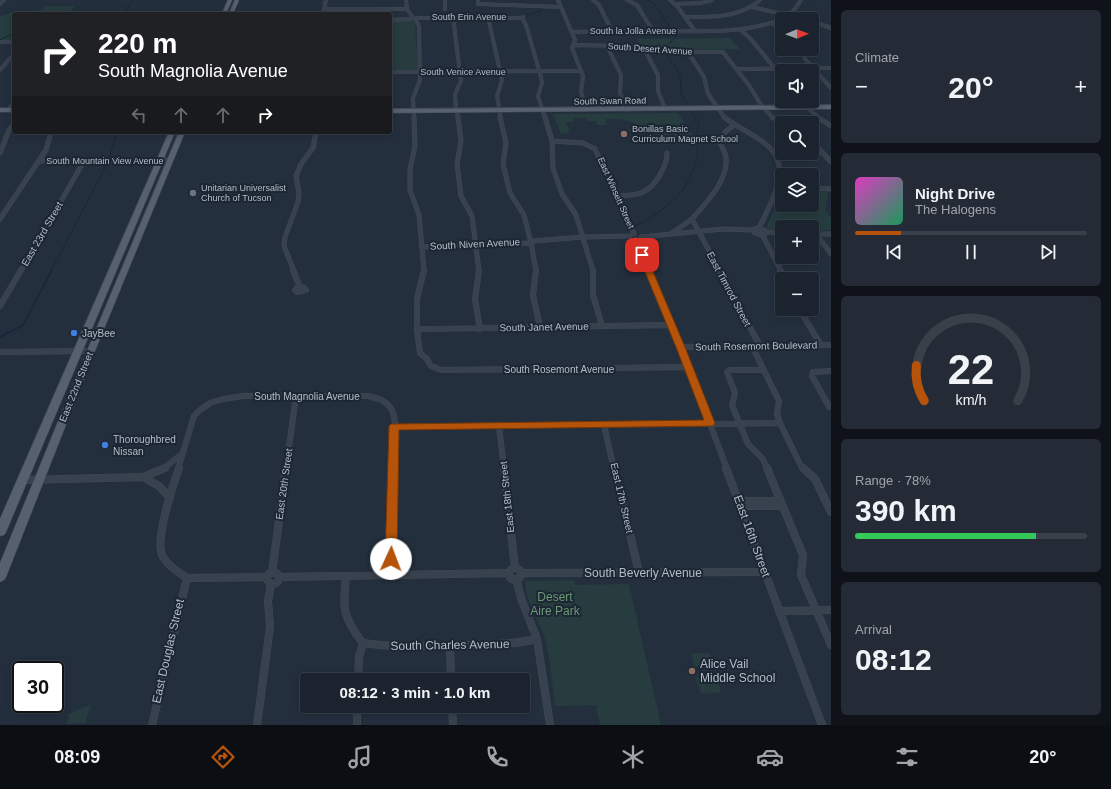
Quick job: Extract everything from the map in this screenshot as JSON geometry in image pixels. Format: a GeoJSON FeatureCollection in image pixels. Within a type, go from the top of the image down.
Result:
{"type":"FeatureCollection","features":[{"type":"Feature","properties":{"kind":"main road"},"geometry":{"type":"LineString","coordinates":[[225,12],[230,0]]}},
{"type":"Feature","properties":{"kind":"main road"},"geometry":{"type":"LineString","coordinates":[[232,12],[237,0]]}},
{"type":"Feature","properties":{"kind":"main road","name":"South Swan Road"},"geometry":{"type":"LineString","coordinates":[[542,109],[664,106],[685,108]]}},
{"type":"Feature","properties":{"kind":"main road","name":"South Swan Road"},"geometry":{"type":"LineString","coordinates":[[392,108],[542,109],[775,106]]}},
{"type":"Feature","properties":{"kind":"main road","name":"South Swan Road"},"geometry":{"type":"LineString","coordinates":[[819,106],[831,106]]}},
{"type":"Feature","properties":{"kind":"main road","name":"South Swan Road"},"geometry":{"type":"LineString","coordinates":[[392,111],[413,109]]}},
{"type":"Feature","properties":{"kind":"main road"},"geometry":{"type":"LineString","coordinates":[[0,112],[12,111]]}},
{"type":"Feature","properties":{"kind":"main road","name":"East 22nd Street"},"geometry":{"type":"LineString","coordinates":[[0,532],[171,134]]}},
{"type":"Feature","properties":{"kind":"main road","name":"East 22nd Street"},"geometry":{"type":"LineString","coordinates":[[0,577],[38,479],[181,134]]}},
{"type":"Feature","properties":{"kind":"main road"},"geometry":{"type":"LineString","coordinates":[[143,200],[153,200]]}},
{"type":"Feature","properties":{"kind":"main road"},"geometry":{"type":"LineString","coordinates":[[114,267],[126,267]]}},
{"type":"Feature","properties":{"kind":"street"},"geometry":{"type":"LineString","coordinates":[[0,4],[4,0]]}},
{"type":"Feature","properties":{"kind":"street"},"geometry":{"type":"LineString","coordinates":[[323,12],[326,0]]}},
{"type":"Feature","properties":{"kind":"street"},"geometry":{"type":"LineString","coordinates":[[406,0],[407,9],[419,26],[420,80],[413,94],[415,145],[410,162],[410,190],[419,215],[423,247],[424,272],[417,299],[417,330]]}},
{"type":"Feature","properties":{"kind":"street"},"geometry":{"type":"LineString","coordinates":[[445,0],[445,9]]}},
{"type":"Feature","properties":{"kind":"street"},"geometry":{"type":"LineString","coordinates":[[478,0],[478,4],[481,5],[561,7]]}},
{"type":"Feature","properties":{"kind":"street"},"geometry":{"type":"LineString","coordinates":[[558,0],[576,40],[572,50],[581,70],[583,80],[581,96],[586,107]]}},
{"type":"Feature","properties":{"kind":"street"},"geometry":{"type":"LineString","coordinates":[[593,0],[599,5],[612,31]]}},
{"type":"Feature","properties":{"kind":"street"},"geometry":{"type":"LineString","coordinates":[[627,0],[637,6],[653,31]]}},
{"type":"Feature","properties":{"kind":"street"},"geometry":{"type":"LineString","coordinates":[[670,0],[676,4],[695,31]]}},
{"type":"Feature","properties":{"kind":"street"},"geometry":{"type":"LineString","coordinates":[[676,4],[701,3],[712,0]]}},
{"type":"Feature","properties":{"kind":"street"},"geometry":{"type":"LineString","coordinates":[[685,17],[724,15],[752,7],[760,0]]}},
{"type":"Feature","properties":{"kind":"street"},"geometry":{"type":"LineString","coordinates":[[793,12],[799,7],[801,0]]}},
{"type":"Feature","properties":{"kind":"street"},"geometry":{"type":"LineString","coordinates":[[752,7],[775,13]]}},
{"type":"Feature","properties":{"kind":"street"},"geometry":{"type":"LineString","coordinates":[[324,9],[407,9]]}},
{"type":"Feature","properties":{"kind":"street"},"geometry":{"type":"LineString","coordinates":[[453,17],[461,81],[455,94],[461,141],[457,164],[461,196],[472,216],[479,269],[476,299],[480,329]]}},
{"type":"Feature","properties":{"kind":"street","name":"South Erin Avenue"},"geometry":{"type":"LineString","coordinates":[[392,20],[453,17],[523,17],[540,71]]}},
{"type":"Feature","properties":{"kind":"street"},"geometry":{"type":"LineString","coordinates":[[488,17],[502,80],[497,96],[506,143],[503,164],[510,193],[524,215],[531,241],[536,272],[533,295],[540,327]]}},
{"type":"Feature","properties":{"kind":"street","name":"South la Jolla Avenue"},"geometry":{"type":"LineString","coordinates":[[572,32],[695,31],[739,29],[775,21]]}},
{"type":"Feature","properties":{"kind":"street"},"geometry":{"type":"LineString","coordinates":[[770,23],[775,25]]}},
{"type":"Feature","properties":{"kind":"street"},"geometry":{"type":"LineString","coordinates":[[819,24],[831,28]]}},
{"type":"Feature","properties":{"kind":"street"},"geometry":{"type":"LineString","coordinates":[[739,29],[749,37],[775,68]]}},
{"type":"Feature","properties":{"kind":"street"},"geometry":{"type":"LineString","coordinates":[[0,42],[12,42]]}},
{"type":"Feature","properties":{"kind":"street","name":"South Desert Avenue"},"geometry":{"type":"LineString","coordinates":[[573,45],[643,47],[669,52],[717,52],[726,54],[737,69]]}},
{"type":"Feature","properties":{"kind":"street"},"geometry":{"type":"LineString","coordinates":[[607,46],[621,75],[620,93],[626,108]]}},
{"type":"Feature","properties":{"kind":"street"},"geometry":{"type":"LineString","coordinates":[[643,47],[658,75],[658,91],[664,106]]}},
{"type":"Feature","properties":{"kind":"street"},"geometry":{"type":"LineString","coordinates":[[688,52],[703,74],[708,94],[717,107],[734,125],[768,145],[776,154],[780,168]]}},
{"type":"Feature","properties":{"kind":"street"},"geometry":{"type":"LineString","coordinates":[[0,70],[12,56]]}},
{"type":"Feature","properties":{"kind":"street"},"geometry":{"type":"LineString","coordinates":[[737,69],[775,68]]}},
{"type":"Feature","properties":{"kind":"street"},"geometry":{"type":"LineString","coordinates":[[819,68],[831,68]]}},
{"type":"Feature","properties":{"kind":"street"},"geometry":{"type":"LineString","coordinates":[[737,69],[763,107],[775,119]]}},
{"type":"Feature","properties":{"kind":"street","name":"South Venice Avenue"},"geometry":{"type":"LineString","coordinates":[[392,72],[581,70]]}},
{"type":"Feature","properties":{"kind":"street"},"geometry":{"type":"LineString","coordinates":[[540,71],[542,83],[538,96],[552,141],[553,168],[562,194],[576,215],[593,267],[593,295],[602,326]]}},
{"type":"Feature","properties":{"kind":"street"},"geometry":{"type":"LineString","coordinates":[[819,75],[831,88]]}},
{"type":"Feature","properties":{"kind":"street"},"geometry":{"type":"LineString","coordinates":[[808,108],[814,115],[831,126]]}},
{"type":"Feature","properties":{"kind":"street"},"geometry":{"type":"LineString","coordinates":[[671,233],[692,219],[716,190],[723,174],[726,158],[720,143],[724,133],[734,125]]}},
{"type":"Feature","properties":{"kind":"street"},"geometry":{"type":"LineString","coordinates":[[0,153],[12,127]]}},
{"type":"Feature","properties":{"kind":"street"},"geometry":{"type":"LineString","coordinates":[[1,217],[40,161],[49,144],[51,134]]}},
{"type":"Feature","properties":{"kind":"street"},"geometry":{"type":"LineString","coordinates":[[300,287],[284,246],[285,237],[298,202],[299,193],[296,176],[301,164],[313,148],[316,134]]}},
{"type":"Feature","properties":{"kind":"street","name":"East Winsett Street"},"geometry":{"type":"LineString","coordinates":[[552,141],[583,143],[595,149],[618,196],[681,347]]}},
{"type":"Feature","properties":{"kind":"street"},"geometry":{"type":"LineString","coordinates":[[819,149],[831,162]]}},
{"type":"Feature","properties":{"kind":"street"},"geometry":{"type":"LineString","coordinates":[[618,196],[639,194],[651,188],[667,162],[667,152]]}},
{"type":"Feature","properties":{"kind":"street","name":"South Mountain View Avenue"},"geometry":{"type":"LineString","coordinates":[[40,161],[170,160]]}},
{"type":"Feature","properties":{"kind":"street","name":"East 23rd Street"},"geometry":{"type":"LineString","coordinates":[[0,306],[84,161]]}},
{"type":"Feature","properties":{"kind":"street"},"geometry":{"type":"LineString","coordinates":[[819,188],[831,189]]}},
{"type":"Feature","properties":{"kind":"street"},"geometry":{"type":"LineString","coordinates":[[758,228],[775,194]]}},
{"type":"Feature","properties":{"kind":"street","name":"East Timrod Street"},"geometry":{"type":"LineString","coordinates":[[692,219],[760,346]]}},
{"type":"Feature","properties":{"kind":"street"},"geometry":{"type":"LineString","coordinates":[[775,233],[764,233],[756,234],[753,230],[758,228],[764,230],[764,233],[783,272]]}},
{"type":"Feature","properties":{"kind":"street","name":"South Niven Avenue"},"geometry":{"type":"LineString","coordinates":[[423,247],[476,246],[582,237],[635,236],[723,229],[753,230]]}},
{"type":"Feature","properties":{"kind":"street"},"geometry":{"type":"LineString","coordinates":[[819,234],[831,234]]}},
{"type":"Feature","properties":{"kind":"street"},"geometry":{"type":"LineString","coordinates":[[819,240],[831,254]]}},
{"type":"Feature","properties":{"kind":"street"},"geometry":{"type":"LineString","coordinates":[[803,316],[821,345]]}},
{"type":"Feature","properties":{"kind":"street","name":"South Janet Avenue"},"geometry":{"type":"LineString","coordinates":[[417,330],[671,325]]}},
{"type":"Feature","properties":{"kind":"street","name":"South Rosemont Avenue"},"geometry":{"type":"LineString","coordinates":[[417,330],[419,350],[427,359],[431,368],[441,370],[688,368]]}},
{"type":"Feature","properties":{"kind":"street","name":"South Rosemont Boulevard"},"geometry":{"type":"LineString","coordinates":[[681,347],[831,345]]}},
{"type":"Feature","properties":{"kind":"street"},"geometry":{"type":"LineString","coordinates":[[752,346],[779,401],[777,414],[780,423],[801,466],[815,479],[831,512]]}},
{"type":"Feature","properties":{"kind":"street","name":"East 16th Street"},"geometry":{"type":"LineString","coordinates":[[681,347],[822,725]]}},
{"type":"Feature","properties":{"kind":"street"},"geometry":{"type":"LineString","coordinates":[[0,352],[91,351]]}},
{"type":"Feature","properties":{"kind":"street"},"geometry":{"type":"LineString","coordinates":[[763,370],[730,370],[727,372],[735,394],[732,404],[750,447],[763,459],[803,555],[801,575],[831,645]]}},
{"type":"Feature","properties":{"kind":"street"},"geometry":{"type":"LineString","coordinates":[[830,407],[812,376],[811,371],[831,371]]}},
{"type":"Feature","properties":{"kind":"street","name":"South Magnolia Avenue"},"geometry":{"type":"LineString","coordinates":[[187,578],[172,568],[161,553],[161,536],[170,498],[194,417],[208,404],[230,397],[358,395],[378,399],[392,408],[394,426]]}},
{"type":"Feature","properties":{"kind":"street","name":"East 20th Street"},"geometry":{"type":"LineString","coordinates":[[257,725],[270,627],[268,601],[270,578],[296,396]]}},
{"type":"Feature","properties":{"kind":"street"},"geometry":{"type":"LineString","coordinates":[[390,575],[394,426],[780,423]]}},
{"type":"Feature","properties":{"kind":"street","name":"East 17th Street"},"geometry":{"type":"LineString","coordinates":[[604,425],[639,572]]}},
{"type":"Feature","properties":{"kind":"street","name":"East 18th Street"},"geometry":{"type":"LineString","coordinates":[[499,426],[519,570]]}},
{"type":"Feature","properties":{"kind":"street"},"geometry":{"type":"LineString","coordinates":[[22,480],[143,477],[164,468],[184,453]]}},
{"type":"Feature","properties":{"kind":"street"},"geometry":{"type":"LineString","coordinates":[[143,477],[159,486],[170,498]]}},
{"type":"Feature","properties":{"kind":"street"},"geometry":{"type":"LineString","coordinates":[[740,504],[781,503]]}},
{"type":"Feature","properties":{"kind":"street"},"geometry":{"type":"LineString","coordinates":[[187,578],[270,578],[278,574],[280,577],[508,573],[511,569],[519,570],[520,578],[516,579]]}},
{"type":"Feature","properties":{"kind":"street","name":"South Beverly Avenue"},"geometry":{"type":"LineString","coordinates":[[519,570],[765,572]]}},
{"type":"Feature","properties":{"kind":"street"},"geometry":{"type":"LineString","coordinates":[[508,573],[510,577],[516,579]]}},
{"type":"Feature","properties":{"kind":"street"},"geometry":{"type":"LineString","coordinates":[[346,576],[343,609],[350,628],[362,643],[359,657],[358,673]]}},
{"type":"Feature","properties":{"kind":"street"},"geometry":{"type":"LineString","coordinates":[[270,578],[278,582],[280,577]]}},
{"type":"Feature","properties":{"kind":"street","name":"East Douglas Street"},"geometry":{"type":"LineString","coordinates":[[152,725],[187,578]]}},
{"type":"Feature","properties":{"kind":"street"},"geometry":{"type":"LineString","coordinates":[[516,579],[541,660],[550,725]]}},
{"type":"Feature","properties":{"kind":"street"},"geometry":{"type":"LineString","coordinates":[[780,611],[831,610]]}},
{"type":"Feature","properties":{"kind":"street","name":"South Charles Avenue"},"geometry":{"type":"LineString","coordinates":[[362,643],[381,646],[450,645],[524,643],[536,640]]}},
{"type":"Feature","properties":{"kind":"street"},"geometry":{"type":"LineString","coordinates":[[450,645],[451,673]]}},
{"type":"Feature","properties":{"kind":"street"},"geometry":{"type":"LineString","coordinates":[[357,713],[357,725]]}},
{"type":"Feature","properties":{"kind":"street"},"geometry":{"type":"LineString","coordinates":[[452,713],[453,725]]}},
{"type":"Feature","properties":{"kind":"green space"},"geometry":{"type":"Polygon","coordinates":[[[45,6],[75,6],[70,12],[36,12],[37,10],[42,10],[45,6]]]}},
{"type":"Feature","properties":{"kind":"green space"},"geometry":{"type":"Polygon","coordinates":[[[23,11],[12,12],[12,40],[0,40],[0,16],[11,12],[23,11]]]}},
{"type":"Feature","properties":{"kind":"green space"},"geometry":{"type":"Polygon","coordinates":[[[411,20],[415,24],[418,71],[392,71],[392,21],[411,20]]]}},
{"type":"Feature","properties":{"kind":"green space"},"geometry":{"type":"Polygon","coordinates":[[[730,38],[740,49],[670,50],[641,45],[637,39],[730,38]]]}},
{"type":"Feature","properties":{"kind":"green space"},"geometry":{"type":"Polygon","coordinates":[[[678,113],[693,136],[695,144],[652,144],[649,139],[659,138],[656,132],[653,132],[650,125],[662,125],[668,134],[673,135],[667,124],[649,125],[651,130],[638,130],[633,122],[621,119],[605,119],[607,125],[598,125],[596,121],[587,121],[586,118],[573,118],[575,122],[566,122],[570,132],[561,134],[553,114],[678,113]]]}},
{"type":"Feature","properties":{"kind":"green space"},"geometry":{"type":"Polygon","coordinates":[[[819,191],[828,192],[825,211],[831,218],[831,230],[819,230],[819,220],[775,220],[775,230],[766,229],[775,207],[775,212],[819,212],[819,191]]]}},
{"type":"Feature","properties":{"kind":"green space","name":"Desert Aire Park"},"geometry":{"type":"Polygon","coordinates":[[[574,580],[575,585],[629,584],[661,725],[600,725],[596,705],[555,706],[548,650],[528,597],[525,581],[574,580]]]}},
{"type":"Feature","properties":{"kind":"green space"},"geometry":{"type":"Polygon","coordinates":[[[691,653],[709,653],[713,666],[704,664],[695,667],[691,653]]]}},
{"type":"Feature","properties":{"kind":"green space"},"geometry":{"type":"Polygon","coordinates":[[[695,677],[717,677],[721,692],[710,694],[701,693],[695,677]]]}},
{"type":"Feature","properties":{"kind":"green space"},"geometry":{"type":"Polygon","coordinates":[[[91,704],[85,723],[66,724],[69,718],[67,715],[91,704]]]}},
{"type":"Feature","properties":{"kind":"waterway"},"geometry":{"type":"LineString","coordinates":[[125,12],[133,0]]}},
{"type":"Feature","properties":{"kind":"waterway"},"geometry":{"type":"LineString","coordinates":[[648,0],[654,4],[676,36],[664,50]]}},
{"type":"Feature","properties":{"kind":"waterway"},"geometry":{"type":"LineString","coordinates":[[527,15],[541,11],[541,8]]}},
{"type":"Feature","properties":{"kind":"waterway"},"geometry":{"type":"LineString","coordinates":[[0,40],[12,34]]}},
{"type":"Feature","properties":{"kind":"waterway"},"geometry":{"type":"LineString","coordinates":[[666,53],[680,75],[681,94],[699,123],[696,133],[698,151]]}},
{"type":"Feature","properties":{"kind":"waterway"},"geometry":{"type":"LineString","coordinates":[[51,271],[107,164],[116,134]]}},
{"type":"Feature","properties":{"kind":"waterway"},"geometry":{"type":"LineString","coordinates":[[635,226],[658,213],[677,197],[691,177],[698,152]]}},
{"type":"Feature","properties":{"kind":"waterway"},"geometry":{"type":"LineString","coordinates":[[0,337],[23,325],[52,270]]}},
{"type":"Feature","properties":{"kind":"place","name":"Bonillas Basic Curriculum Magnet School"},"geometry":{"type":"Point","coordinates":[624,134]}},
{"type":"Feature","properties":{"kind":"place","name":"Unitarian Universalist Church of Tucson"},"geometry":{"type":"Point","coordinates":[193,193]}},
{"type":"Feature","properties":{"kind":"place","name":"JayBee"},"geometry":{"type":"Point","coordinates":[74,333]}},
{"type":"Feature","properties":{"kind":"place","name":"Thoroughbred Nissan"},"geometry":{"type":"Point","coordinates":[105,445]}},
{"type":"Feature","properties":{"kind":"place","name":"Alice Vail Middle School"},"geometry":{"type":"Point","coordinates":[692,671]}},
{"type":"Feature","properties":{"kind":"route"},"geometry":{"type":"LineString","coordinates":[[391,559],[394,426],[710,423],[681,347],[642,255]]}}]}
